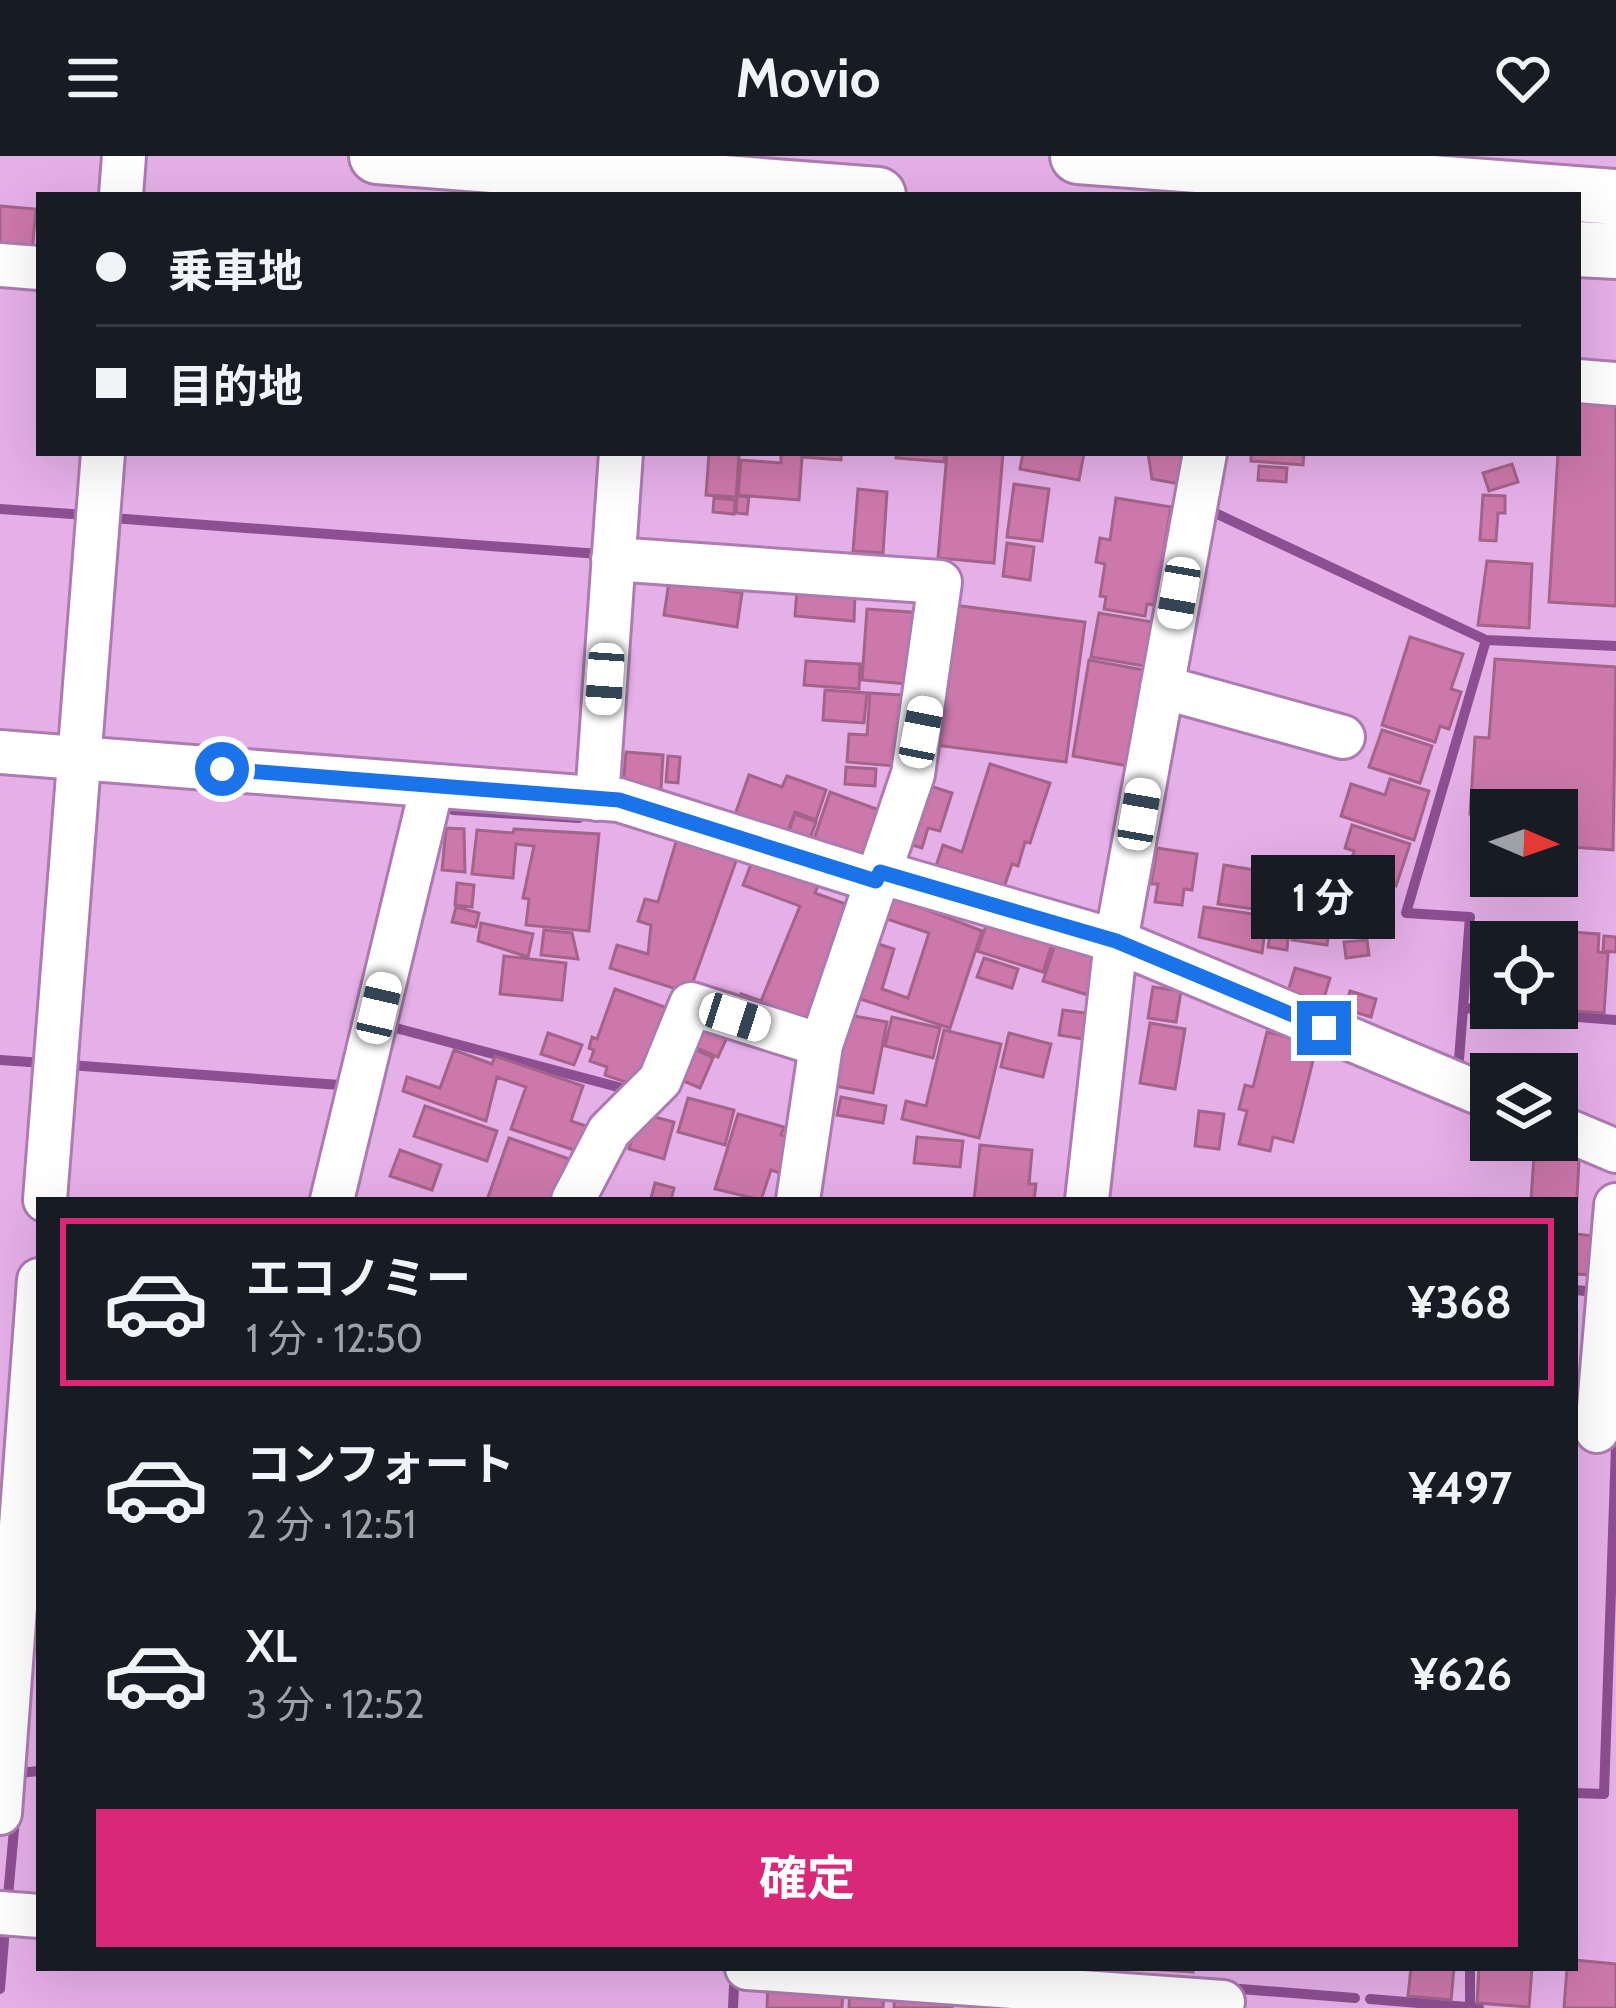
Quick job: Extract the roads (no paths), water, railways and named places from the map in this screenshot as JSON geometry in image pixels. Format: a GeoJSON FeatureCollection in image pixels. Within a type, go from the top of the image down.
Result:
{"type":"FeatureCollection","features":[{"type":"Feature","properties":{"kind":"main road"},"geometry":{"type":"LineString","coordinates":[[377,156],[642,186],[799,192]]}},
{"type":"Feature","properties":{"kind":"main road"},"geometry":{"type":"LineString","coordinates":[[1078,156],[1233,173],[1536,192]]}},
{"type":"Feature","properties":{"kind":"main road"},"geometry":{"type":"LineString","coordinates":[[1581,195],[1616,197]]}},
{"type":"Feature","properties":{"kind":"main road"},"geometry":{"type":"LineString","coordinates":[[1581,249],[1616,251]]}},
{"type":"Feature","properties":{"kind":"street"},"geometry":{"type":"LineString","coordinates":[[122,192],[124,156]]}},
{"type":"Feature","properties":{"kind":"street"},"geometry":{"type":"LineString","coordinates":[[0,265],[36,268]]}},
{"type":"Feature","properties":{"kind":"street"},"geometry":{"type":"LineString","coordinates":[[1581,381],[1616,384]]}},
{"type":"Feature","properties":{"kind":"street"},"geometry":{"type":"LineString","coordinates":[[46,1197],[103,456]]}},
{"type":"Feature","properties":{"kind":"street"},"geometry":{"type":"LineString","coordinates":[[597,799],[621,456]]}},
{"type":"Feature","properties":{"kind":"street"},"geometry":{"type":"LineString","coordinates":[[1087,1197],[1116,941],[1203,456]]}},
{"type":"Feature","properties":{"kind":"street"},"geometry":{"type":"LineString","coordinates":[[613,559],[940,582],[914,774],[821,1045],[799,1197]]}},
{"type":"Feature","properties":{"kind":"street"},"geometry":{"type":"LineString","coordinates":[[1162,687],[1343,736]]}},
{"type":"Feature","properties":{"kind":"street"},"geometry":{"type":"LineString","coordinates":[[0,752],[409,783],[431,790],[619,800],[1116,941],[1470,1089]]}},
{"type":"Feature","properties":{"kind":"street"},"geometry":{"type":"LineString","coordinates":[[333,1197],[431,790]]}},
{"type":"Feature","properties":{"kind":"street"},"geometry":{"type":"LineString","coordinates":[[575,1197],[610,1130],[660,1080],[691,1004],[821,1045]]}},
{"type":"Feature","properties":{"kind":"street"},"geometry":{"type":"LineString","coordinates":[[1578,1135],[1616,1150]]}},
{"type":"Feature","properties":{"kind":"street"},"geometry":{"type":"LineString","coordinates":[[1596,1432],[1616,1205]]}},
{"type":"Feature","properties":{"kind":"street"},"geometry":{"type":"LineString","coordinates":[[0,1814],[26,1627],[24,1368],[36,1298]]}},
{"type":"Feature","properties":{"kind":"street"},"geometry":{"type":"LineString","coordinates":[[0,1912],[36,1916]]}},
{"type":"Feature","properties":{"kind":"street"},"geometry":{"type":"LineString","coordinates":[[749,1971],[750,2008]]}},
{"type":"Feature","properties":{"kind":"street"},"geometry":{"type":"LineString","coordinates":[[806,1971],[1223,1993]]}},
{"type":"Feature","properties":{"kind":"waterway"},"geometry":{"type":"LineString","coordinates":[[0,509],[86,515]]}},
{"type":"Feature","properties":{"kind":"waterway"},"geometry":{"type":"LineString","coordinates":[[1213,512],[1486,640],[1616,646]]}},
{"type":"Feature","properties":{"kind":"waterway"},"geometry":{"type":"LineString","coordinates":[[112,518],[599,554]]}},
{"type":"Feature","properties":{"kind":"waterway"},"geometry":{"type":"LineString","coordinates":[[1459,1060],[1470,917],[1406,913],[1486,640]]}},
{"type":"Feature","properties":{"kind":"waterway"},"geometry":{"type":"LineString","coordinates":[[453,810],[579,818]]}},
{"type":"Feature","properties":{"kind":"waterway"},"geometry":{"type":"LineString","coordinates":[[1463,1008],[1616,1020]]}},
{"type":"Feature","properties":{"kind":"waterway"},"geometry":{"type":"LineString","coordinates":[[392,1027],[633,1091]]}},
{"type":"Feature","properties":{"kind":"waterway"},"geometry":{"type":"LineString","coordinates":[[0,1060],[44,1063]]}},
{"type":"Feature","properties":{"kind":"waterway"},"geometry":{"type":"LineString","coordinates":[[69,1065],[340,1085]]}},
{"type":"Feature","properties":{"kind":"waterway"},"geometry":{"type":"LineString","coordinates":[[1578,1290],[1596,1292]]}},
{"type":"Feature","properties":{"kind":"waterway"},"geometry":{"type":"LineString","coordinates":[[1578,1793],[1604,1794],[1616,1446]]}},
{"type":"Feature","properties":{"kind":"waterway"},"geometry":{"type":"LineString","coordinates":[[20,1767],[19,1773],[36,1771]]}},
{"type":"Feature","properties":{"kind":"waterway"},"geometry":{"type":"LineString","coordinates":[[8,1896],[15,1819]]}},
{"type":"Feature","properties":{"kind":"waterway"},"geometry":{"type":"LineString","coordinates":[[0,1989],[5,1928]]}},
{"type":"Feature","properties":{"kind":"waterway"},"geometry":{"type":"LineString","coordinates":[[1470,1971],[1470,2007]]}},
{"type":"Feature","properties":{"kind":"waterway"},"geometry":{"type":"LineString","coordinates":[[733,2008],[734,1986]]}},
{"type":"Feature","properties":{"kind":"waterway"},"geometry":{"type":"LineString","coordinates":[[1240,1989],[1355,1998]]}},
{"type":"Feature","properties":{"kind":"waterway"},"geometry":{"type":"LineString","coordinates":[[1370,1999],[1479,2008]]}}]}
